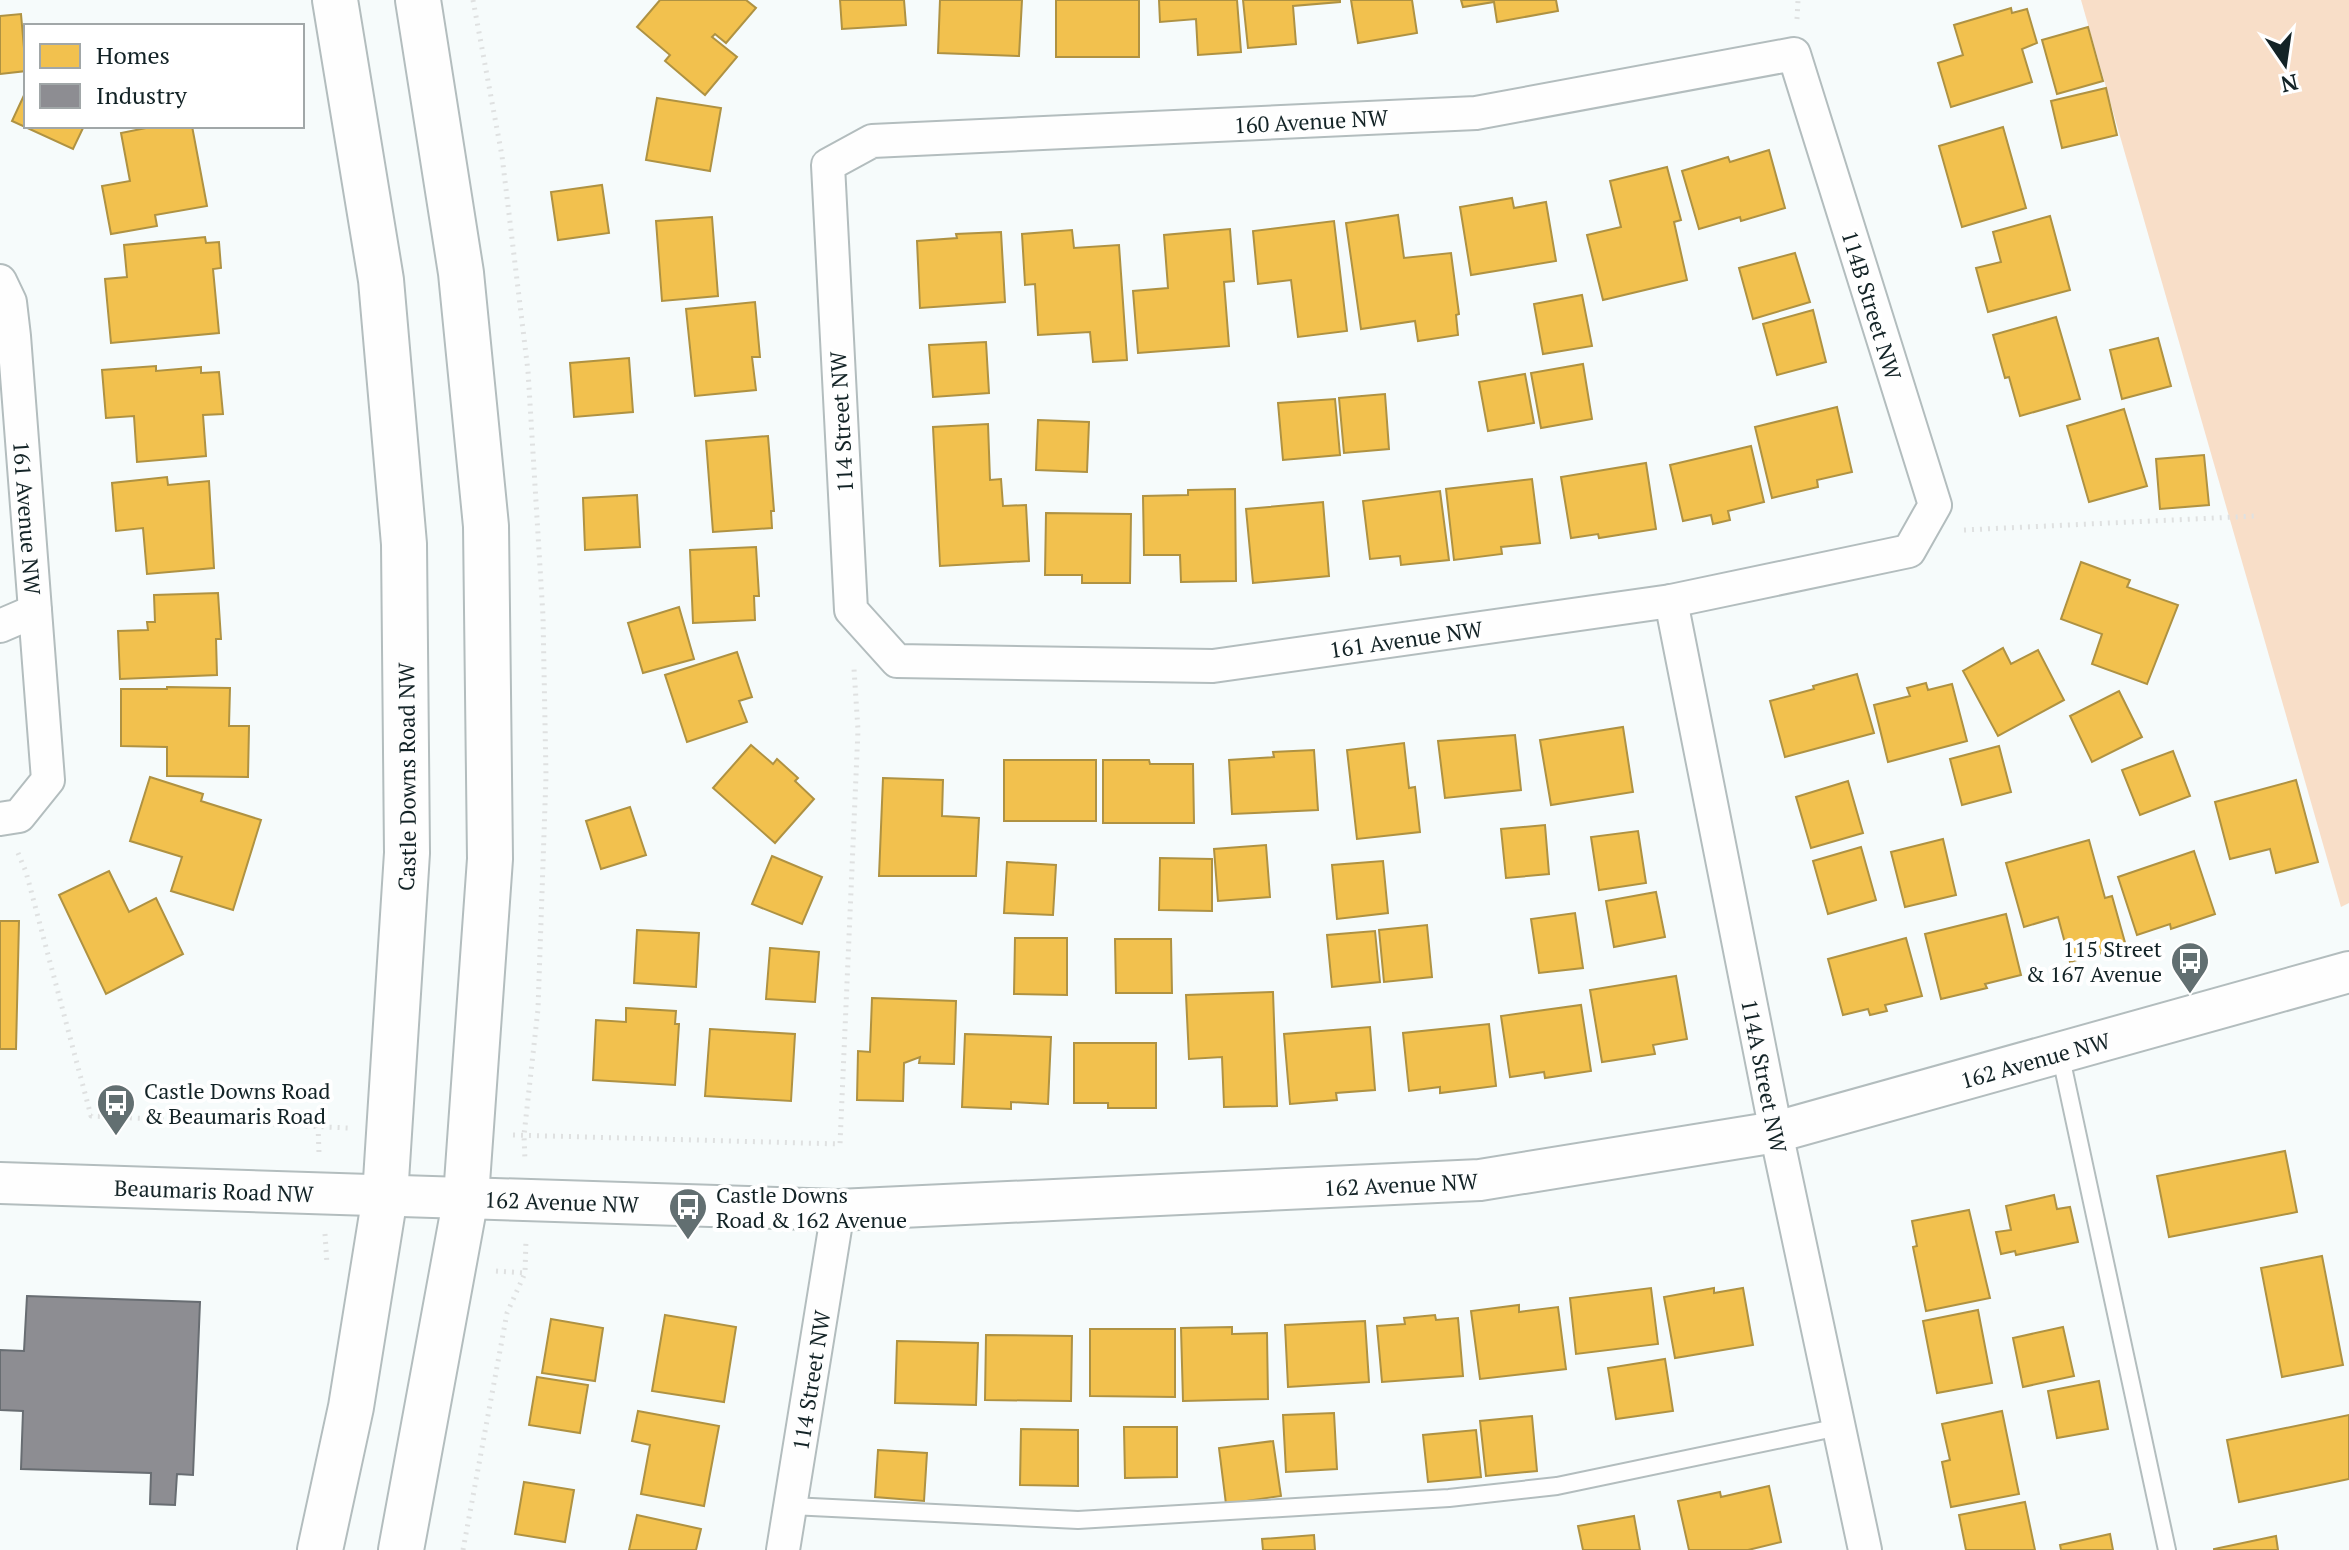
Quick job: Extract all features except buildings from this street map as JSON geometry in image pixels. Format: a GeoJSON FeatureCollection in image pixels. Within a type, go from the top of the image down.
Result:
{"type":"FeatureCollection","features":[{"type":"Feature","properties":{"kind":"main road","name":"Castle Downs Road NW"},"geometry":{"type":"LineString","coordinates":[[320,1550],[351,1407],[385,1196],[407,853],[404,544],[381,280],[335,0]]}},
{"type":"Feature","properties":{"kind":"main road"},"geometry":{"type":"LineString","coordinates":[[401,1550],[490,859],[486,526],[461,273],[418,0]]}},
{"type":"Feature","properties":{"kind":"street","name":"160 Avenue NW"},"geometry":{"type":"LineString","coordinates":[[828,165],[872,141],[1476,113],[1794,54]]}},
{"type":"Feature","properties":{"kind":"street","name":"114B Street NW"},"geometry":{"type":"LineString","coordinates":[[1794,54],[1935,505],[1914,541]]}},
{"type":"Feature","properties":{"kind":"street","name":"114 Street NW"},"geometry":{"type":"LineString","coordinates":[[828,165],[851,610]]}},
{"type":"Feature","properties":{"kind":"street","name":"161 Avenue NW"},"geometry":{"type":"LineString","coordinates":[[0,281],[10,302],[48,780],[19,816],[2,819]]}},
{"type":"Feature","properties":{"kind":"street","name":"161 Avenue NW"},"geometry":{"type":"LineString","coordinates":[[851,610],[897,661],[1213,666],[1671,601],[1914,541]]}},
{"type":"Feature","properties":{"kind":"street","name":"114A Street NW"},"geometry":{"type":"LineString","coordinates":[[1671,601],[1776,1132],[1865,1550]]}},
{"type":"Feature","properties":{"kind":"street","name":"161 Avenue NW"},"geometry":{"type":"LineString","coordinates":[[0,626],[35,611]]}},
{"type":"Feature","properties":{"kind":"street","name":"162 Avenue NW"},"geometry":{"type":"LineString","coordinates":[[447,1196],[838,1210],[1480,1180],[1776,1132],[2349,972]]}},
{"type":"Feature","properties":{"kind":"street","name":"Beaumaris Road NW"},"geometry":{"type":"LineString","coordinates":[[0,1183],[447,1196]]}},
{"type":"Feature","properties":{"kind":"street","name":"114 Street NW"},"geometry":{"type":"LineString","coordinates":[[783,1550],[838,1210]]}},
{"type":"Feature","properties":{"kind":"lane"},"geometry":{"type":"LineString","coordinates":[[2060,1053],[2167,1550]]}},
{"type":"Feature","properties":{"kind":"lane"},"geometry":{"type":"LineString","coordinates":[[791,1506],[1078,1520],[1449,1498],[1557,1486],[1839,1427]]}},
{"type":"Feature","properties":{"kind":"path"},"geometry":{"type":"LineString","coordinates":[[1914,541],[2256,516]]}},
{"type":"Feature","properties":{"kind":"path"},"geometry":{"type":"LineString","coordinates":[[524,1135],[840,1144],[858,730],[851,610]]}},
{"type":"Feature","properties":{"kind":"path"},"geometry":{"type":"LineString","coordinates":[[2,819],[26,872],[91,1116],[318,1126]]}},
{"type":"Feature","properties":{"kind":"shaded area"},"geometry":{"type":"Polygon","coordinates":[[[2081,0],[2349,0],[2349,903],[2341,907],[2081,0]]]}},
{"type":"Feature","properties":{"kind":"place","name":"115 Street & 167 Avenue"},"geometry":{"type":"Point","coordinates":[2190,995]}},
{"type":"Feature","properties":{"kind":"place","name":"Castle Downs Road & Beaumaris Road"},"geometry":{"type":"Point","coordinates":[116,1137]}},
{"type":"Feature","properties":{"kind":"place","name":"Castle Downs Road & 162 Avenue"},"geometry":{"type":"Point","coordinates":[688,1241]}}]}
